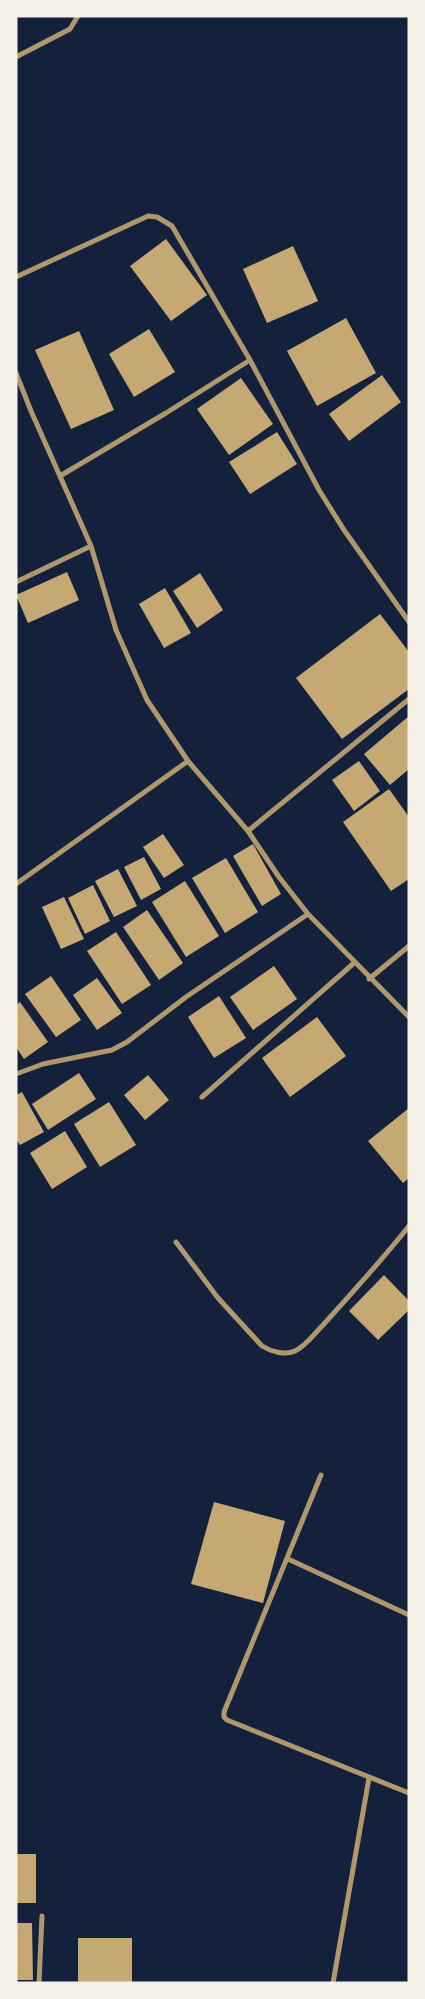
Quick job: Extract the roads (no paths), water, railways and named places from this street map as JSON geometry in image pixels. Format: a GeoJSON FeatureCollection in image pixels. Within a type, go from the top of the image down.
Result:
{"type":"FeatureCollection","features":[{"type":"Feature","properties":{"kind":"street"},"geometry":{"type":"LineString","coordinates":[[16,57],[70,29],[78,16]]}},
{"type":"Feature","properties":{"kind":"street"},"geometry":{"type":"LineString","coordinates":[[16,277],[148,216],[157,217],[172,226],[250,360],[319,490],[344,530],[409,622]]}},
{"type":"Feature","properties":{"kind":"street"},"geometry":{"type":"LineString","coordinates":[[60,476],[250,360]]}},
{"type":"Feature","properties":{"kind":"street"},"geometry":{"type":"LineString","coordinates":[[16,373],[91,546],[116,630],[147,700],[188,761],[248,831],[279,877],[308,914],[409,1017]]}},
{"type":"Feature","properties":{"kind":"street"},"geometry":{"type":"LineString","coordinates":[[16,582],[91,546]]}},
{"type":"Feature","properties":{"kind":"street"},"geometry":{"type":"LineString","coordinates":[[248,831],[409,699]]}},
{"type":"Feature","properties":{"kind":"street"},"geometry":{"type":"LineString","coordinates":[[16,884],[188,761]]}},
{"type":"Feature","properties":{"kind":"street"},"geometry":{"type":"LineString","coordinates":[[16,1074],[43,1064],[112,1050],[127,1042],[186,997],[308,914]]}},
{"type":"Feature","properties":{"kind":"street"},"geometry":{"type":"LineString","coordinates":[[370,978],[409,946]]}},
{"type":"Feature","properties":{"kind":"street"},"geometry":{"type":"LineString","coordinates":[[202,1097],[354,963]]}},
{"type":"Feature","properties":{"kind":"street"},"geometry":{"type":"LineString","coordinates":[[176,1242],[218,1298],[262,1346],[268,1350],[280,1353],[294,1352],[305,1344],[409,1226]]}},
{"type":"Feature","properties":{"kind":"street"},"geometry":{"type":"LineString","coordinates":[[321,1475],[224,1712],[224,1717],[227,1720],[409,1793]]}},
{"type":"Feature","properties":{"kind":"street"},"geometry":{"type":"LineString","coordinates":[[288,1559],[409,1615]]}},
{"type":"Feature","properties":{"kind":"street"},"geometry":{"type":"LineString","coordinates":[[333,1983],[370,1778]]}},
{"type":"Feature","properties":{"kind":"street"},"geometry":{"type":"LineString","coordinates":[[39,1983],[42,1916]]}}]}
